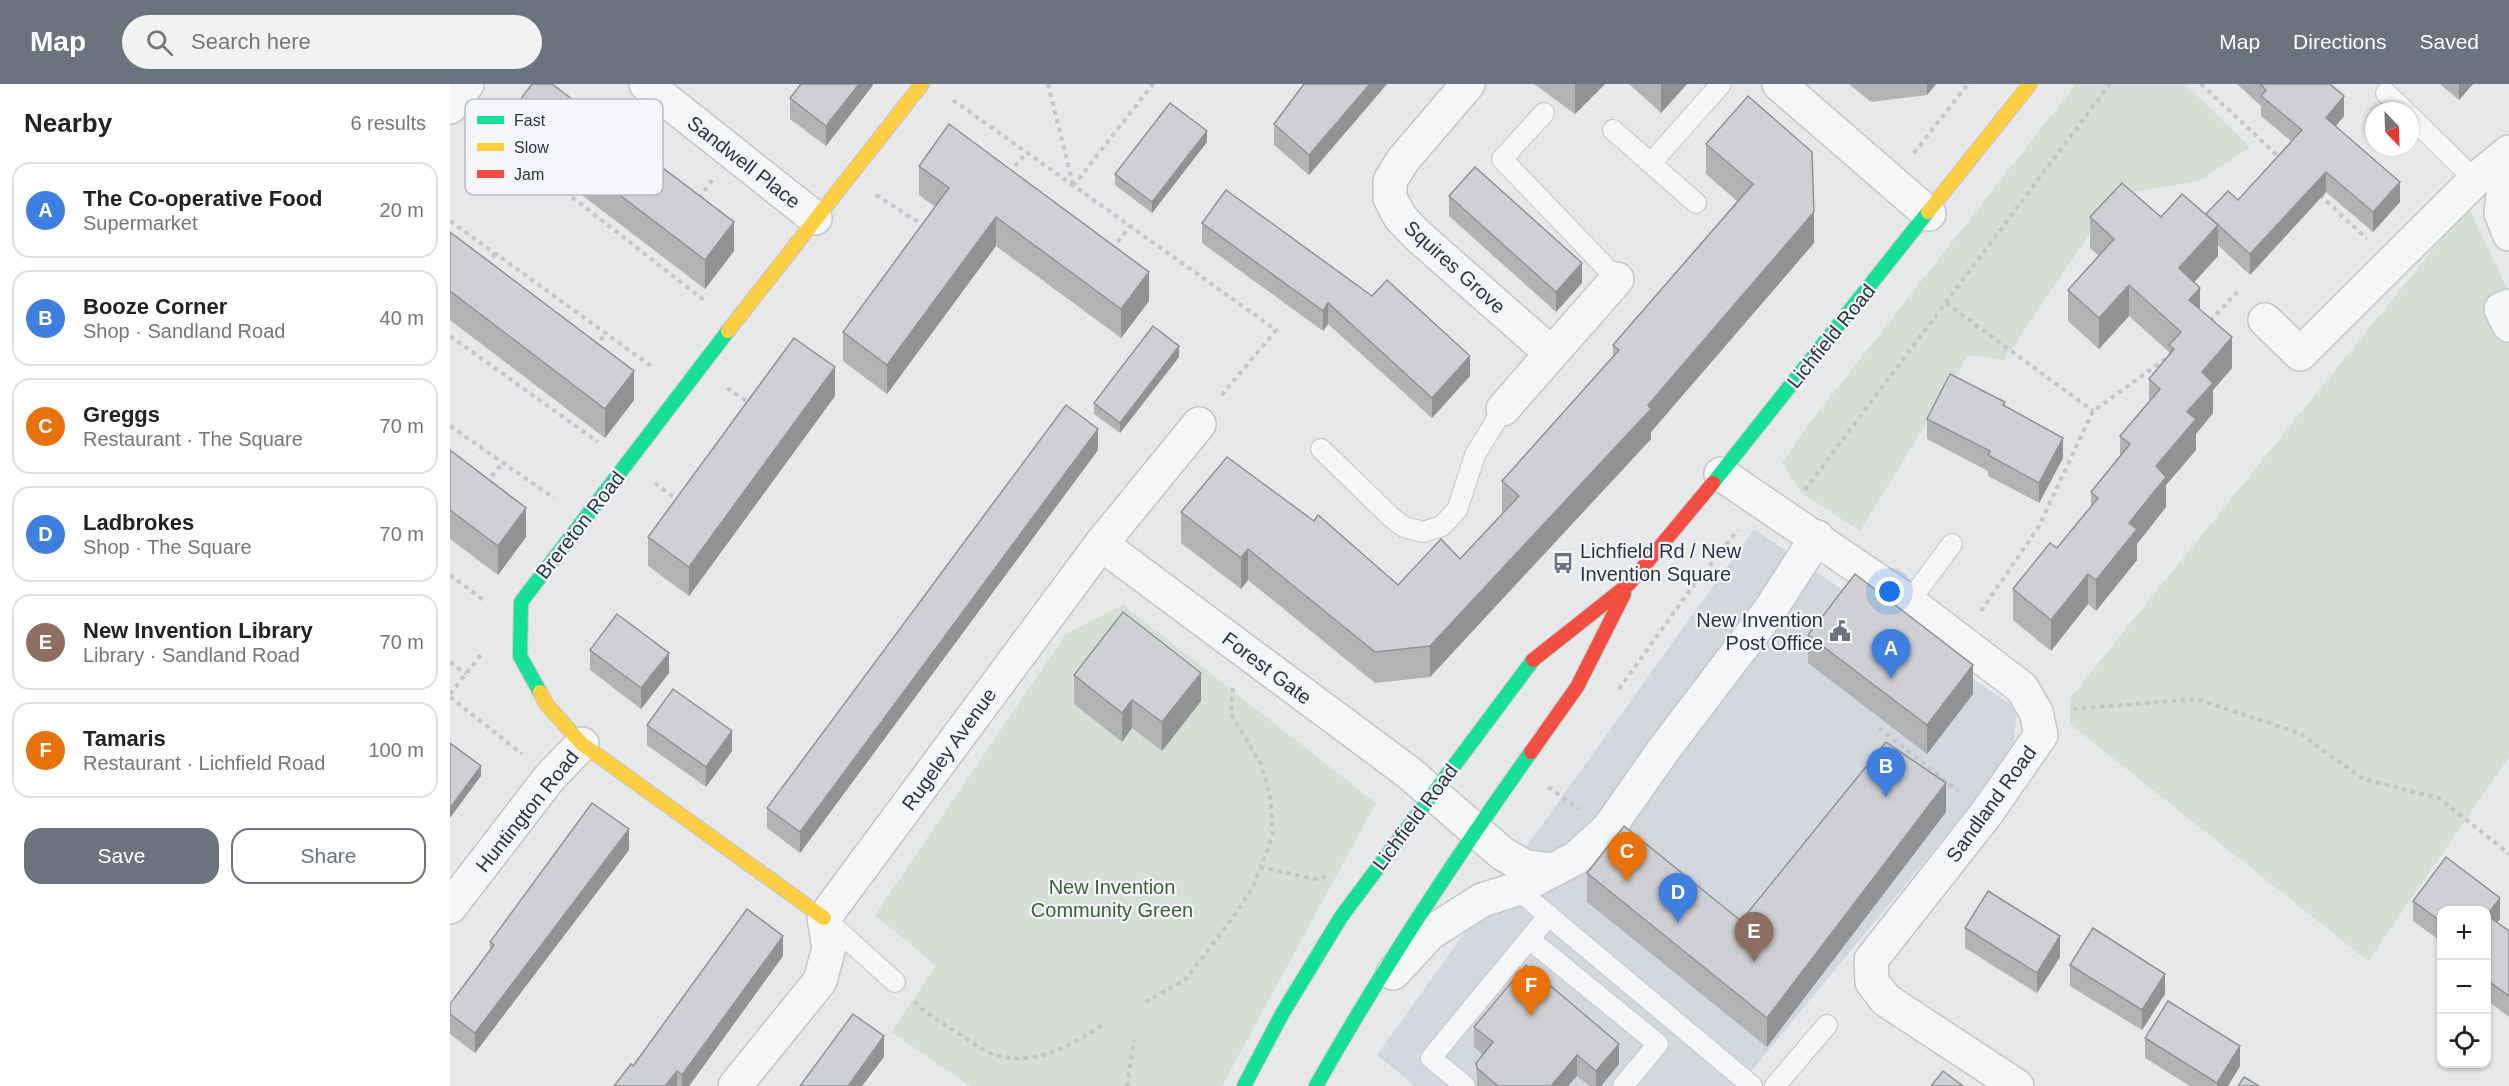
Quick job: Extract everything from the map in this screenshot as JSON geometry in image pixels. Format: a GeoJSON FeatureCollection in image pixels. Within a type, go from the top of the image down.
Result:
{"type":"FeatureCollection","features":[{"type":"Feature","properties":{"kind":"main road","name":"Brereton Road"},"geometry":{"type":"LineString","coordinates":[[825,918],[582,744],[547,705],[520,656],[521,602],[815,219],[922,84]]}},
{"type":"Feature","properties":{"kind":"main road","name":"Lichfield Road"},"geometry":{"type":"LineString","coordinates":[[1244,1086],[1282,1014],[1341,917],[1532,661],[1629,584],[1721,474],[2030,84]]}},
{"type":"Feature","properties":{"kind":"main road","name":"Lichfield Road"},"geometry":{"type":"LineString","coordinates":[[1316,1086],[1358,1011],[1475,830],[1577,687],[1629,584]]}},
{"type":"Feature","properties":{"kind":"street","name":"Squires Grove"},"geometry":{"type":"LineString","coordinates":[[1468,84],[1402,160],[1390,181],[1390,198],[1400,217],[1417,235],[1551,353]]}},
{"type":"Feature","properties":{"kind":"street"},"geometry":{"type":"LineString","coordinates":[[1779,84],[1929,214]]}},
{"type":"Feature","properties":{"kind":"street","name":"Sandwell Place"},"geometry":{"type":"LineString","coordinates":[[663,110],[732,153],[815,219]]}},
{"type":"Feature","properties":{"kind":"street"},"geometry":{"type":"LineString","coordinates":[[2265,320],[2300,354],[2475,180],[2508,152]]}},
{"type":"Feature","properties":{"kind":"street"},"geometry":{"type":"LineString","coordinates":[[2508,152],[2501,213],[2509,234]]}},
{"type":"Feature","properties":{"kind":"street"},"geometry":{"type":"LineString","coordinates":[[1503,409],[1617,279]]}},
{"type":"Feature","properties":{"kind":"street"},"geometry":{"type":"LineString","coordinates":[[2509,306],[2501,309],[2509,325]]}},
{"type":"Feature","properties":{"kind":"street","name":"Rugeley Avenue"},"geometry":{"type":"LineString","coordinates":[[825,918],[1101,544],[1199,424]]}},
{"type":"Feature","properties":{"kind":"street","name":"Sandland Road"},"geometry":{"type":"LineString","coordinates":[[1721,474],[1817,537],[1909,602],[2022,688],[2036,712],[2041,735],[1986,814],[1871,960],[1872,982],[1886,1000],[2017,1086]]}},
{"type":"Feature","properties":{"kind":"street"},"geometry":{"type":"LineString","coordinates":[[1358,1011],[1430,933],[1482,900],[1517,888],[1576,858],[1608,829],[1665,748],[1770,610],[1817,537]]}},
{"type":"Feature","properties":{"kind":"street","name":"Forest Gate"},"geometry":{"type":"LineString","coordinates":[[1101,544],[1432,793],[1503,854],[1526,867],[1552,870]]}},
{"type":"Feature","properties":{"kind":"street","name":"Huntington Road"},"geometry":{"type":"LineString","coordinates":[[450,907],[550,777],[582,744]]}},
{"type":"Feature","properties":{"kind":"street"},"geometry":{"type":"LineString","coordinates":[[735,1086],[820,981],[830,948],[825,918]]}},
{"type":"Feature","properties":{"kind":"lane"},"geometry":{"type":"LineString","coordinates":[[1651,163],[1721,84]]}},
{"type":"Feature","properties":{"kind":"lane"},"geometry":{"type":"LineString","coordinates":[[2386,93],[2396,102]]}},
{"type":"Feature","properties":{"kind":"lane"},"geometry":{"type":"LineString","coordinates":[[1544,112],[1502,159],[1617,279]]}},
{"type":"Feature","properties":{"kind":"lane"},"geometry":{"type":"LineString","coordinates":[[2419,125],[2475,180]]}},
{"type":"Feature","properties":{"kind":"lane"},"geometry":{"type":"LineString","coordinates":[[1614,130],[1696,203]]}},
{"type":"Feature","properties":{"kind":"lane"},"geometry":{"type":"LineString","coordinates":[[1322,449],[1391,517],[1404,527],[1423,532],[1442,526],[1457,510],[1475,455],[1503,409]]}},
{"type":"Feature","properties":{"kind":"lane"},"geometry":{"type":"LineString","coordinates":[[1909,602],[1952,544]]}},
{"type":"Feature","properties":{"kind":"lane"},"geometry":{"type":"LineString","coordinates":[[1517,888],[1752,1086]]}},
{"type":"Feature","properties":{"kind":"lane"},"geometry":{"type":"LineString","coordinates":[[1465,1086],[1431,1058],[1549,915]]}},
{"type":"Feature","properties":{"kind":"lane"},"geometry":{"type":"LineString","coordinates":[[825,918],[895,982]]}},
{"type":"Feature","properties":{"kind":"lane"},"geometry":{"type":"LineString","coordinates":[[1529,939],[1658,1044],[1623,1086]]}},
{"type":"Feature","properties":{"kind":"lane"},"geometry":{"type":"LineString","coordinates":[[1775,1086],[1827,1025]]}},
{"type":"Feature","properties":{"kind":"path"},"geometry":{"type":"LineString","coordinates":[[1048,84],[1073,186]]}},
{"type":"Feature","properties":{"kind":"path"},"geometry":{"type":"LineString","coordinates":[[1073,186],[1153,84]]}},
{"type":"Feature","properties":{"kind":"path"},"geometry":{"type":"LineString","coordinates":[[1892,182],[1968,84]]}},
{"type":"Feature","properties":{"kind":"path"},"geometry":{"type":"LineString","coordinates":[[1784,517],[2110,84]]}},
{"type":"Feature","properties":{"kind":"path"},"geometry":{"type":"LineString","coordinates":[[2201,84],[2288,165]]}},
{"type":"Feature","properties":{"kind":"path"},"geometry":{"type":"LineString","coordinates":[[950,98],[1276,330],[1199,424]]}},
{"type":"Feature","properties":{"kind":"path"},"geometry":{"type":"LineString","coordinates":[[693,206],[732,153]]}},
{"type":"Feature","properties":{"kind":"path"},"geometry":{"type":"LineString","coordinates":[[1004,179],[1026,153]]}},
{"type":"Feature","properties":{"kind":"path"},"geometry":{"type":"LineString","coordinates":[[848,177],[927,228]]}},
{"type":"Feature","properties":{"kind":"path"},"geometry":{"type":"LineString","coordinates":[[2313,190],[2391,263]]}},
{"type":"Feature","properties":{"kind":"path"},"geometry":{"type":"LineString","coordinates":[[576,195],[734,324]]}},
{"type":"Feature","properties":{"kind":"path"},"geometry":{"type":"LineString","coordinates":[[450,221],[684,390]]}},
{"type":"Feature","properties":{"kind":"path"},"geometry":{"type":"LineString","coordinates":[[1106,257],[1130,226]]}},
{"type":"Feature","properties":{"kind":"path"},"geometry":{"type":"LineString","coordinates":[[483,272],[495,253]]}},
{"type":"Feature","properties":{"kind":"path"},"geometry":{"type":"LineString","coordinates":[[2209,323],[2236,293],[2265,320]]}},
{"type":"Feature","properties":{"kind":"path"},"geometry":{"type":"LineString","coordinates":[[1946,303],[2093,411]]}},
{"type":"Feature","properties":{"kind":"path"},"geometry":{"type":"LineString","coordinates":[[590,355],[606,333]]}},
{"type":"Feature","properties":{"kind":"path"},"geometry":{"type":"LineString","coordinates":[[450,336],[681,503]]}},
{"type":"Feature","properties":{"kind":"path"},"geometry":{"type":"LineString","coordinates":[[1960,641],[2038,528],[2093,411],[2178,350]]}},
{"type":"Feature","properties":{"kind":"path"},"geometry":{"type":"LineString","coordinates":[[450,426],[585,519]]}},
{"type":"Feature","properties":{"kind":"path"},"geometry":{"type":"LineString","coordinates":[[481,489],[502,463]]}},
{"type":"Feature","properties":{"kind":"path"},"geometry":{"type":"LineString","coordinates":[[1616,693],[1690,590],[1745,521]]}},
{"type":"Feature","properties":{"kind":"path"},"geometry":{"type":"LineString","coordinates":[[450,575],[492,606]]}},
{"type":"Feature","properties":{"kind":"path"},"geometry":{"type":"LineString","coordinates":[[1145,1002],[1185,980],[1253,887],[1273,835],[1270,795],[1261,764],[1231,714],[1236,645]]}},
{"type":"Feature","properties":{"kind":"path"},"geometry":{"type":"LineString","coordinates":[[450,662],[466,674]]}},
{"type":"Feature","properties":{"kind":"path"},"geometry":{"type":"LineString","coordinates":[[450,697],[550,777]]}},
{"type":"Feature","properties":{"kind":"path"},"geometry":{"type":"LineString","coordinates":[[2036,712],[2198,699],[2299,733],[2363,779],[2439,798],[2509,854]]}},
{"type":"Feature","properties":{"kind":"path"},"geometry":{"type":"LineString","coordinates":[[1879,728],[1986,814]]}},
{"type":"Feature","properties":{"kind":"path"},"geometry":{"type":"LineString","coordinates":[[1554,778],[1548,787],[1608,829]]}},
{"type":"Feature","properties":{"kind":"path"},"geometry":{"type":"LineString","coordinates":[[895,982],[928,1015],[987,1052],[1007,1059],[1036,1057],[1076,1043],[1102,1025]]}},
{"type":"Feature","properties":{"kind":"path"},"geometry":{"type":"LineString","coordinates":[[1127,1086],[1134,1040]]}},
{"type":"Feature","properties":{"kind":"shaded area"},"geometry":{"type":"Polygon","coordinates":[[[1754,529],[2017,709],[2013,754],[1739,1086],[1415,1086],[1377,1055],[1754,529]]]}},
{"type":"Feature","properties":{"kind":"green space"},"geometry":{"type":"Polygon","coordinates":[[[2076,84],[2188,84],[2187,86],[2250,147],[2199,181],[2116,195],[2004,360],[1968,355],[1860,531],[1802,493],[1782,463],[1806,428],[2076,84]]]}},
{"type":"Feature","properties":{"kind":"green space"},"geometry":{"type":"Polygon","coordinates":[[[2468,206],[2509,293],[2509,757],[2368,961],[2070,724],[2070,698],[2468,206]]]}},
{"type":"Feature","properties":{"kind":"green space","name":"New Invention Community Green"},"geometry":{"type":"Polygon","coordinates":[[[1123,605],[1376,803],[1222,1086],[970,1086],[891,1032],[936,966],[875,915],[1066,634],[1123,605]]]}},
{"type":"Feature","properties":{"kind":"building"},"geometry":{"type":"Polygon","coordinates":[[[532,84],[552,84],[572,99],[521,99],[532,84]]]}},
{"type":"Feature","properties":{"kind":"building"},"geometry":{"type":"Polygon","coordinates":[[[801,84],[859,84],[826,126],[790,98],[801,84]]]}},
{"type":"Feature","properties":{"kind":"building"},"geometry":{"type":"Polygon","coordinates":[[[1304,84],[1370,84],[1309,155],[1274,124],[1304,84]]]}},
{"type":"Feature","properties":{"kind":"building"},"geometry":{"type":"Polygon","coordinates":[[[2260,84],[2330,84],[2344,96],[2326,118],[2365,152],[2365,156],[2370,156],[2400,182],[2373,212],[2326,172],[2250,254],[2206,214],[2228,191],[2238,200],[2302,130],[2261,96],[2266,90],[2260,84]]]}},
{"type":"Feature","properties":{"kind":"building"},"geometry":{"type":"Polygon","coordinates":[[[1748,96],[1812,152],[1814,212],[1648,405],[1651,409],[1430,646],[1375,652],[1248,549],[1241,558],[1181,512],[1227,457],[1314,521],[1318,515],[1398,585],[1441,539],[1460,559],[1519,496],[1502,481],[1619,350],[1613,345],[1753,184],[1706,144],[1748,96]]]}},
{"type":"Feature","properties":{"kind":"building"},"geometry":{"type":"Polygon","coordinates":[[[1170,103],[1207,131],[1152,202],[1115,174],[1170,103]]]}},
{"type":"Feature","properties":{"kind":"building"},"geometry":{"type":"Polygon","coordinates":[[[949,124],[1149,272],[1121,309],[996,217],[887,365],[843,332],[949,188],[919,166],[949,124]]]}},
{"type":"Feature","properties":{"kind":"building"},"geometry":{"type":"Polygon","coordinates":[[[1475,167],[1582,263],[1556,292],[1449,196],[1475,167]]]}},
{"type":"Feature","properties":{"kind":"building"},"geometry":{"type":"Polygon","coordinates":[[[663,168],[734,222],[705,260],[620,195],[663,195],[663,168]]]}},
{"type":"Feature","properties":{"kind":"building"},"geometry":{"type":"Polygon","coordinates":[[[2122,183],[2161,217],[2182,194],[2218,225],[2179,268],[2200,288],[2189,300],[2232,337],[2202,372],[2213,383],[2187,412],[2196,419],[2156,466],[2166,477],[2129,523],[2137,529],[2096,580],[2088,574],[2051,620],[2013,589],[2050,543],[2057,548],[2098,498],[2091,492],[2130,444],[2120,436],[2160,389],[2149,379],[2174,349],[2169,345],[2181,332],[2129,285],[2099,318],[2068,290],[2114,239],[2090,217],[2122,183]]]}},
{"type":"Feature","properties":{"kind":"building"},"geometry":{"type":"Polygon","coordinates":[[[1226,190],[1372,296],[1387,280],[1470,356],[1432,398],[1328,303],[1323,311],[1202,223],[1226,190]]]}},
{"type":"Feature","properties":{"kind":"building"},"geometry":{"type":"Polygon","coordinates":[[[450,232],[634,371],[605,409],[450,291],[450,232]]]}},
{"type":"Feature","properties":{"kind":"building"},"geometry":{"type":"Polygon","coordinates":[[[1153,326],[1179,346],[1120,423],[1094,403],[1153,326]]]}},
{"type":"Feature","properties":{"kind":"building"},"geometry":{"type":"Polygon","coordinates":[[[794,338],[835,367],[689,567],[648,537],[794,338]]]}},
{"type":"Feature","properties":{"kind":"building"},"geometry":{"type":"Polygon","coordinates":[[[1950,374],[2005,402],[2003,405],[2063,438],[2039,483],[1988,455],[1990,451],[1927,419],[1950,374]]]}},
{"type":"Feature","properties":{"kind":"building"},"geometry":{"type":"Polygon","coordinates":[[[1066,405],[1098,429],[800,832],[767,808],[1066,405]]]}},
{"type":"Feature","properties":{"kind":"building"},"geometry":{"type":"Polygon","coordinates":[[[450,450],[526,508],[498,546],[450,510],[450,450]]]}},
{"type":"Feature","properties":{"kind":"building"},"geometry":{"type":"Polygon","coordinates":[[[1855,574],[1973,665],[1927,725],[1808,635],[1855,574]]]}},
{"type":"Feature","properties":{"kind":"building"},"geometry":{"type":"Polygon","coordinates":[[[1123,612],[1201,673],[1162,722],[1132,700],[1122,713],[1074,675],[1123,612]]]}},
{"type":"Feature","properties":{"kind":"building"},"geometry":{"type":"Polygon","coordinates":[[[617,614],[669,653],[641,688],[590,650],[617,614]]]}},
{"type":"Feature","properties":{"kind":"building"},"geometry":{"type":"Polygon","coordinates":[[[673,689],[732,731],[706,767],[647,725],[673,689]]]}},
{"type":"Feature","properties":{"kind":"building"},"geometry":{"type":"Polygon","coordinates":[[[1886,742],[1946,783],[1767,1018],[1587,873],[1624,826],[1741,921],[1886,742]]]}},
{"type":"Feature","properties":{"kind":"building"},"geometry":{"type":"Polygon","coordinates":[[[450,743],[481,766],[450,808],[450,743]]]}},
{"type":"Feature","properties":{"kind":"building"},"geometry":{"type":"Polygon","coordinates":[[[592,803],[629,829],[475,1033],[450,1014],[450,1004],[494,945],[490,942],[592,803]]]}},
{"type":"Feature","properties":{"kind":"building"},"geometry":{"type":"Polygon","coordinates":[[[2446,857],[2500,898],[2491,910],[2491,906],[2437,906],[2437,918],[2413,901],[2446,857]]]}},
{"type":"Feature","properties":{"kind":"building"},"geometry":{"type":"Polygon","coordinates":[[[1988,891],[2060,936],[2037,973],[1965,928],[1988,891]]]}},
{"type":"Feature","properties":{"kind":"building"},"geometry":{"type":"Polygon","coordinates":[[[747,909],[783,936],[682,1075],[677,1071],[665,1086],[614,1086],[631,1064],[633,1066],[747,909]]]}},
{"type":"Feature","properties":{"kind":"building"},"geometry":{"type":"Polygon","coordinates":[[[2491,918],[2509,931],[2509,996],[2491,983],[2491,918]]]}},
{"type":"Feature","properties":{"kind":"building"},"geometry":{"type":"Polygon","coordinates":[[[2093,928],[2165,974],[2142,1010],[2070,965],[2093,928]]]}},
{"type":"Feature","properties":{"kind":"building"},"geometry":{"type":"Polygon","coordinates":[[[1526,965],[1619,1044],[1596,1071],[1577,1055],[1551,1086],[1498,1086],[1477,1068],[1476,1063],[1493,1042],[1474,1027],[1526,965]]]}},
{"type":"Feature","properties":{"kind":"building"},"geometry":{"type":"Polygon","coordinates":[[[2168,1001],[2240,1046],[2217,1083],[2145,1038],[2168,1001]]]}},
{"type":"Feature","properties":{"kind":"building"},"geometry":{"type":"Polygon","coordinates":[[[853,1014],[884,1036],[848,1086],[800,1086],[853,1014]]]}},
{"type":"Feature","properties":{"kind":"building"},"geometry":{"type":"Polygon","coordinates":[[[1943,1071],[1963,1086],[1931,1086],[1943,1071]]]}},
{"type":"Feature","properties":{"kind":"building"},"geometry":{"type":"Polygon","coordinates":[[[2244,1077],[2259,1086],[2238,1086],[2244,1077]]]}},
{"type":"Feature","properties":{"kind":"traffic: fast"},"geometry":{"type":"LineString","coordinates":[[1713,483],[1928,212]]}},
{"type":"Feature","properties":{"kind":"traffic: fast"},"geometry":{"type":"LineString","coordinates":[[540,692],[520,656],[521,602],[728,331]]}},
{"type":"Feature","properties":{"kind":"traffic: fast"},"geometry":{"type":"LineString","coordinates":[[1244,1086],[1282,1014],[1341,917],[1533,660]]}},
{"type":"Feature","properties":{"kind":"traffic: fast"},"geometry":{"type":"LineString","coordinates":[[1316,1086],[1366,1000],[1419,916],[1531,752]]}},
{"type":"Feature","properties":{"kind":"traffic: slow"},"geometry":{"type":"LineString","coordinates":[[728,331],[922,84]]}},
{"type":"Feature","properties":{"kind":"traffic: slow"},"geometry":{"type":"LineString","coordinates":[[1928,212],[2030,84]]}},
{"type":"Feature","properties":{"kind":"traffic: slow"},"geometry":{"type":"LineString","coordinates":[[540,692],[547,705],[582,744],[824,918]]}},
{"type":"Feature","properties":{"kind":"traffic: jam"},"geometry":{"type":"LineString","coordinates":[[1533,660],[1629,584],[1713,483]]}},
{"type":"Feature","properties":{"kind":"traffic: jam"},"geometry":{"type":"LineString","coordinates":[[1531,752],[1577,687],[1624,594]]}},
{"type":"Feature","properties":{"kind":"place","name":"Lichfield Rd / New Invention Square"},"geometry":{"type":"Point","coordinates":[1563,563]}},
{"type":"Feature","properties":{"kind":"place","name":"New Invention Post Office"},"geometry":{"type":"Point","coordinates":[1840,631]}},
{"type":"Feature","properties":{"kind":"place","name":"The Co-operative Food"},"geometry":{"type":"Point","coordinates":[1891,679]}},
{"type":"Feature","properties":{"kind":"place","name":"Booze Corner"},"geometry":{"type":"Point","coordinates":[1886,797]}},
{"type":"Feature","properties":{"kind":"place","name":"Greggs"},"geometry":{"type":"Point","coordinates":[1627,882]}},
{"type":"Feature","properties":{"kind":"place","name":"Ladbrokes"},"geometry":{"type":"Point","coordinates":[1678,923]}},
{"type":"Feature","properties":{"kind":"place","name":"New Invention Library"},"geometry":{"type":"Point","coordinates":[1754,962]}},
{"type":"Feature","properties":{"kind":"place","name":"Tamaris"},"geometry":{"type":"Point","coordinates":[1531,1016]}}]}
